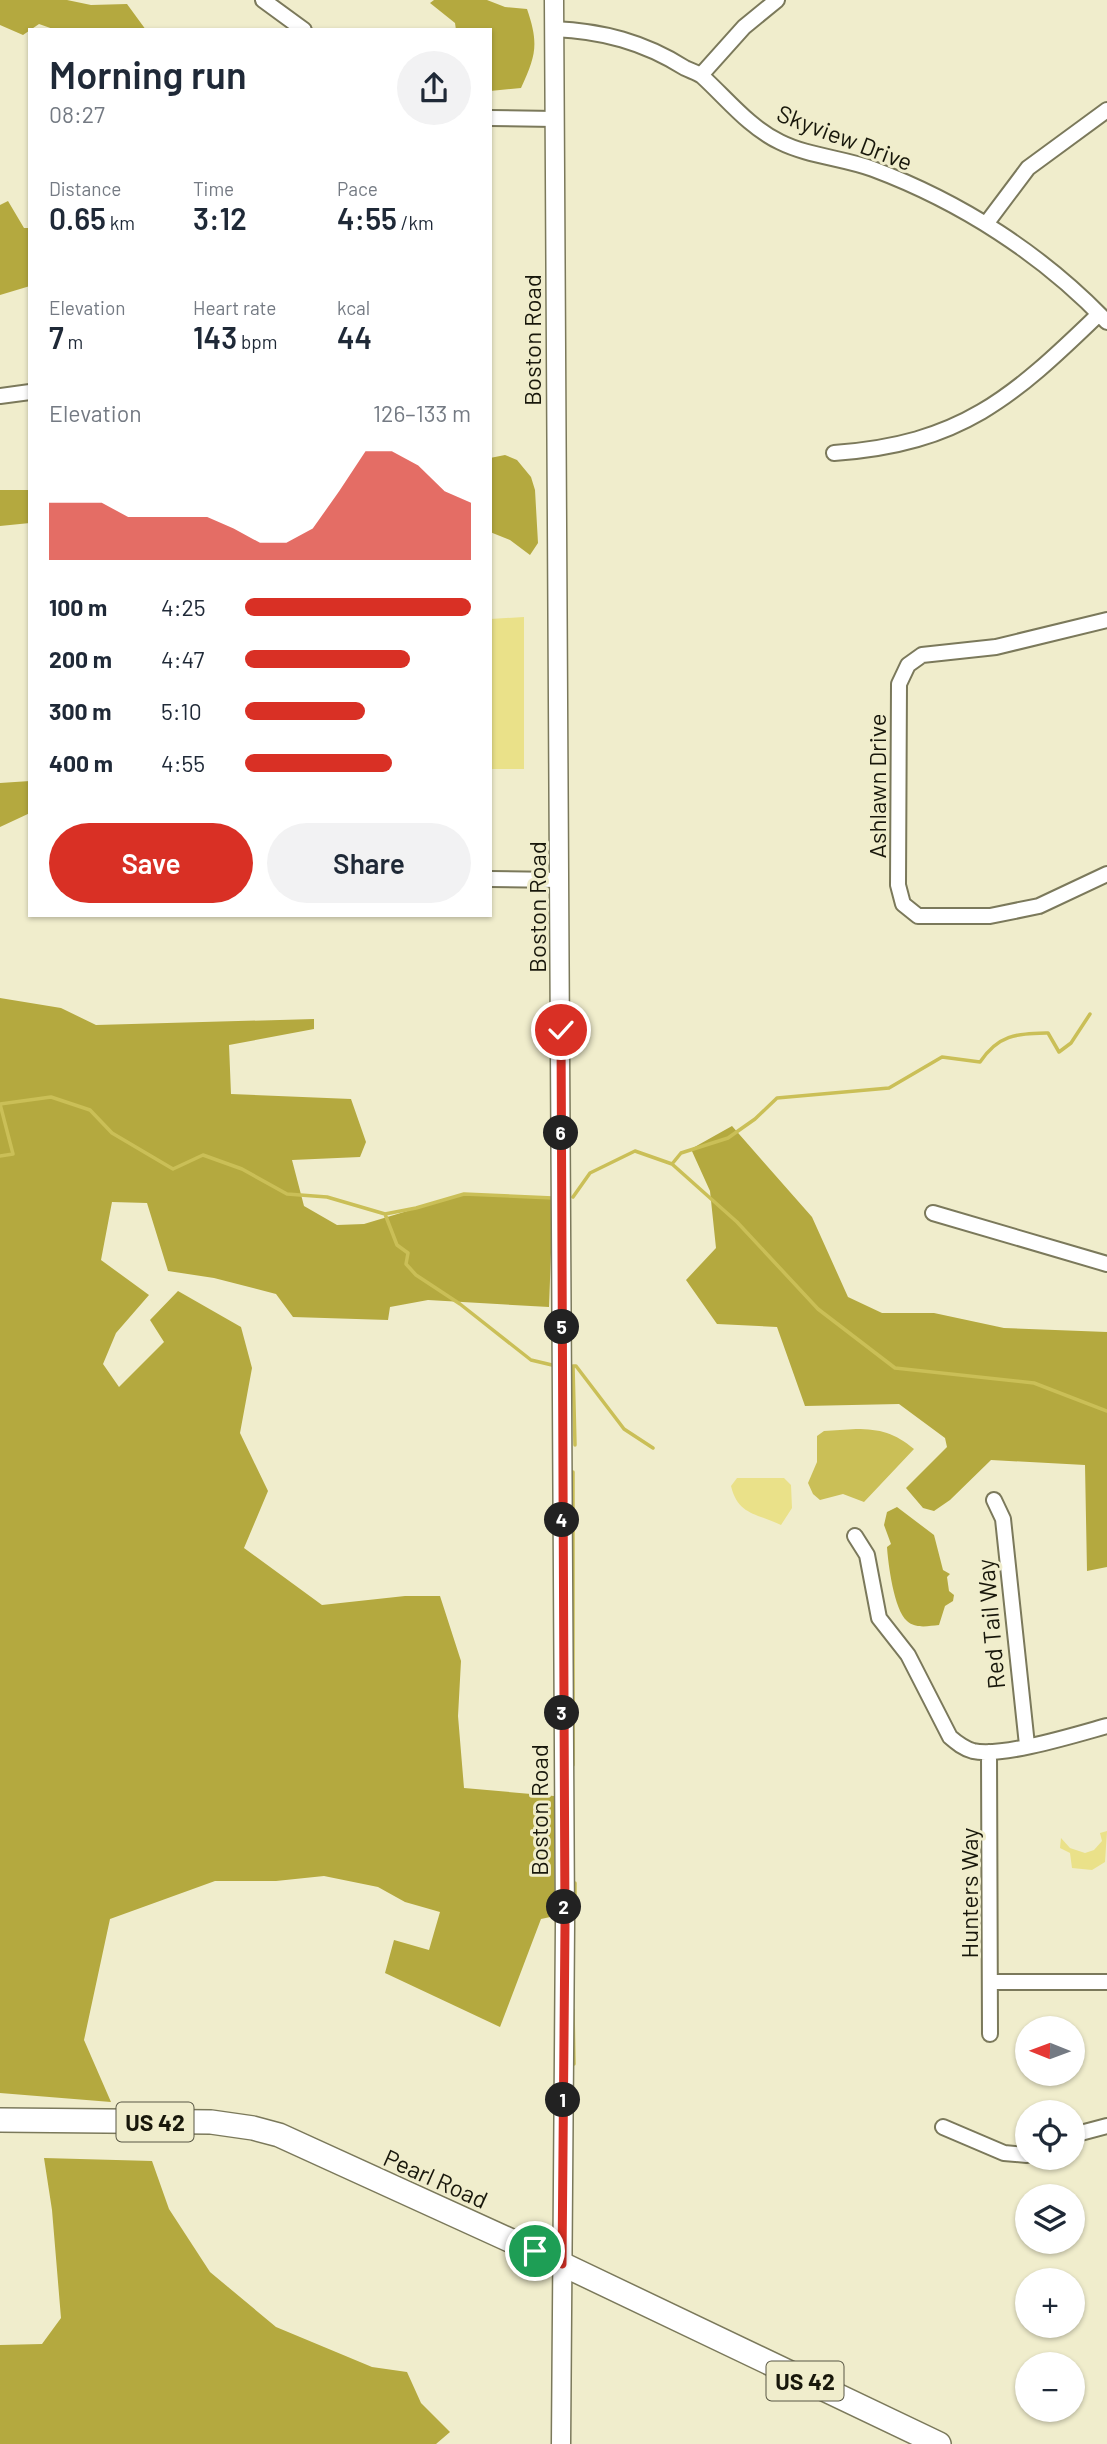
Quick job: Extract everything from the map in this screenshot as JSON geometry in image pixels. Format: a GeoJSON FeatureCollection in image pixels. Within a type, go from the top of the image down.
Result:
{"type":"FeatureCollection","features":[{"type":"Feature","properties":{"kind":"main road","name":"Pearl Road"},"geometry":{"type":"LineString","coordinates":[[0,2120],[211,2122],[279,2135],[562,2264],[939,2444]]}},
{"type":"Feature","properties":{"kind":"street"},"geometry":{"type":"LineString","coordinates":[[263,0],[301,28]]}},
{"type":"Feature","properties":{"kind":"street","name":"Boston Road"},"geometry":{"type":"LineString","coordinates":[[554,0],[565,1924],[561,2444]]}},
{"type":"Feature","properties":{"kind":"street"},"geometry":{"type":"LineString","coordinates":[[701,75],[744,27],[776,0]]}},
{"type":"Feature","properties":{"kind":"street","name":"Skyview Drive"},"geometry":{"type":"LineString","coordinates":[[554,29],[585,30],[639,43],[701,75],[738,113],[782,143],[871,168],[945,202],[1037,257],[1103,318]]}},
{"type":"Feature","properties":{"kind":"street"},"geometry":{"type":"LineString","coordinates":[[986,225],[1028,168],[1107,110]]}},
{"type":"Feature","properties":{"kind":"street"},"geometry":{"type":"LineString","coordinates":[[492,118],[555,118]]}},
{"type":"Feature","properties":{"kind":"street"},"geometry":{"type":"LineString","coordinates":[[834,453],[896,445],[928,436],[988,409],[1038,373],[1103,318]]}},
{"type":"Feature","properties":{"kind":"street"},"geometry":{"type":"LineString","coordinates":[[0,396],[28,392]]}},
{"type":"Feature","properties":{"kind":"street","name":"Ashlawn Drive"},"geometry":{"type":"LineString","coordinates":[[1107,620],[996,647],[934,652],[912,661],[902,674],[899,697],[898,885],[903,904],[910,911],[928,918],[990,916],[1015,912],[1063,896],[1107,874]]}},
{"type":"Feature","properties":{"kind":"street"},"geometry":{"type":"LineString","coordinates":[[492,879],[560,880]]}},
{"type":"Feature","properties":{"kind":"street"},"geometry":{"type":"LineString","coordinates":[[933,1213],[1107,1264]]}},
{"type":"Feature","properties":{"kind":"street","name":"Red Tail Way"},"geometry":{"type":"LineString","coordinates":[[994,1500],[1004,1528],[1007,1581],[1027,1745]]}},
{"type":"Feature","properties":{"kind":"street"},"geometry":{"type":"LineString","coordinates":[[855,1536],[867,1555],[878,1618],[908,1656],[950,1737],[961,1746],[989,1752],[1107,1726]]}},
{"type":"Feature","properties":{"kind":"street","name":"Hunters Way"},"geometry":{"type":"LineString","coordinates":[[989,1752],[990,2034]]}},
{"type":"Feature","properties":{"kind":"street"},"geometry":{"type":"LineString","coordinates":[[991,1982],[1107,1982]]}},
{"type":"Feature","properties":{"kind":"street"},"geometry":{"type":"LineString","coordinates":[[1085,2132],[1107,2126]]}},
{"type":"Feature","properties":{"kind":"street"},"geometry":{"type":"LineString","coordinates":[[943,2127],[1003,2153],[1015,2154]]}},
{"type":"Feature","properties":{"kind":"shaded area"},"geometry":{"type":"Polygon","coordinates":[[[0,0],[67,0],[91,5],[127,4],[145,28],[50,28],[39,24],[28,28],[23,35],[0,25],[0,0]]]}},
{"type":"Feature","properties":{"kind":"shaded area"},"geometry":{"type":"Polygon","coordinates":[[[434,0],[487,0],[505,7],[527,9],[533,31],[534,49],[521,88],[492,91],[492,28],[456,28],[455,23],[430,3],[434,0]]]}},
{"type":"Feature","properties":{"kind":"shaded area"},"geometry":{"type":"Polygon","coordinates":[[[8,201],[24,228],[28,228],[28,287],[0,295],[0,205],[8,201]]]}},
{"type":"Feature","properties":{"kind":"shaded area"},"geometry":{"type":"Polygon","coordinates":[[[505,455],[517,460],[531,477],[535,490],[538,543],[530,555],[510,540],[492,533],[492,458],[505,455]]]}},
{"type":"Feature","properties":{"kind":"shaded area"},"geometry":{"type":"Polygon","coordinates":[[[0,490],[28,490],[28,523],[0,526],[0,490]]]}},
{"type":"Feature","properties":{"kind":"shaded area"},"geometry":{"type":"Polygon","coordinates":[[[524,617],[524,769],[492,769],[492,619],[524,617]]]}},
{"type":"Feature","properties":{"kind":"shaded area"},"geometry":{"type":"Polygon","coordinates":[[[28,781],[28,814],[0,827],[0,783],[28,781]]]}},
{"type":"Feature","properties":{"kind":"shaded area"},"geometry":{"type":"Polygon","coordinates":[[[0,998],[61,1008],[96,1025],[314,1019],[314,1029],[229,1045],[231,1094],[351,1099],[366,1142],[360,1157],[292,1160],[304,1206],[337,1225],[364,1224],[464,1194],[553,1198],[549,1307],[428,1300],[390,1307],[388,1320],[293,1317],[276,1294],[214,1278],[168,1271],[147,1203],[112,1202],[101,1260],[149,1295],[116,1333],[103,1364],[119,1387],[164,1342],[150,1320],[178,1291],[241,1327],[252,1368],[240,1433],[268,1491],[244,1548],[322,1605],[405,1596],[440,1596],[461,1661],[458,1716],[464,1788],[554,1796],[555,1916],[541,1919],[500,2027],[385,1973],[394,1940],[429,1950],[440,1912],[405,1902],[378,1887],[324,1876],[276,1881],[215,1881],[110,1919],[84,2040],[111,2102],[0,2093],[0,998]]]}},
{"type":"Feature","properties":{"kind":"shaded area"},"geometry":{"type":"Polygon","coordinates":[[[732,1126],[812,1217],[848,1297],[882,1313],[934,1313],[1004,1328],[1107,1332],[1107,1567],[1087,1571],[1085,1465],[991,1460],[950,1500],[934,1511],[923,1508],[906,1488],[947,1447],[945,1438],[899,1404],[805,1406],[777,1327],[717,1324],[686,1280],[716,1248],[710,1191],[691,1149],[732,1126]]]}},
{"type":"Feature","properties":{"kind":"shaded area"},"geometry":{"type":"Polygon","coordinates":[[[856,1429],[887,1433],[914,1449],[864,1502],[843,1494],[820,1500],[813,1494],[808,1483],[817,1462],[817,1436],[824,1431],[856,1429]]]}},
{"type":"Feature","properties":{"kind":"shaded area"},"geometry":{"type":"Polygon","coordinates":[[[737,1478],[784,1478],[791,1485],[792,1508],[781,1525],[749,1512],[738,1503],[731,1486],[737,1478]]]}},
{"type":"Feature","properties":{"kind":"shaded area"},"geometry":{"type":"Polygon","coordinates":[[[897,1507],[934,1535],[943,1570],[950,1574],[947,1577],[949,1591],[954,1595],[953,1601],[945,1606],[939,1625],[911,1624],[902,1615],[899,1607],[889,1564],[887,1547],[891,1544],[884,1525],[887,1512],[897,1507]]]}},
{"type":"Feature","properties":{"kind":"shaded area"},"geometry":{"type":"Polygon","coordinates":[[[1107,1831],[1105,1862],[1092,1870],[1072,1868],[1070,1853],[1060,1848],[1061,1838],[1070,1848],[1085,1853],[1094,1850],[1102,1841],[1100,1833],[1107,1831]]]}},
{"type":"Feature","properties":{"kind":"shaded area"},"geometry":{"type":"Polygon","coordinates":[[[44,2158],[152,2161],[169,2209],[210,2272],[276,2327],[372,2367],[407,2372],[421,2403],[450,2432],[436,2444],[0,2444],[0,2345],[42,2344],[61,2318],[52,2210],[44,2158]]]}},
{"type":"Feature","properties":{"kind":"waterway"},"geometry":{"type":"LineString","coordinates":[[672,1164],[681,1153],[728,1138],[755,1119],[777,1098],[889,1088],[942,1057],[980,1062],[994,1046],[1017,1035],[1048,1033],[1059,1052],[1071,1043],[1090,1014]]}},
{"type":"Feature","properties":{"kind":"waterway"},"geometry":{"type":"LineString","coordinates":[[0,1156],[13,1154],[0,1104],[51,1097],[90,1110],[112,1133],[173,1169],[203,1155],[242,1169],[287,1194],[327,1197],[385,1214],[464,1194],[553,1198]]}},
{"type":"Feature","properties":{"kind":"waterway"},"geometry":{"type":"LineString","coordinates":[[573,1197],[590,1173],[635,1151],[672,1164],[737,1222],[818,1309],[895,1368],[1034,1383],[1107,1411]]}},
{"type":"Feature","properties":{"kind":"waterway"},"geometry":{"type":"LineString","coordinates":[[385,1214],[397,1245],[408,1253],[406,1264],[416,1275],[460,1304],[531,1360],[552,1365]]}},
{"type":"Feature","properties":{"kind":"waterway"},"geometry":{"type":"LineString","coordinates":[[573,1366],[576,1366],[624,1429],[653,1448]]}},
{"type":"Feature","properties":{"kind":"waterway"},"geometry":{"type":"LineString","coordinates":[[573,1366],[575,1445]]}},
{"type":"Feature","properties":{"kind":"waterway"},"geometry":{"type":"LineString","coordinates":[[573,1472],[573,1765]]}},
{"type":"Feature","properties":{"kind":"waterway"},"geometry":{"type":"LineString","coordinates":[[575,1883],[575,1917]]}},
{"type":"Feature","properties":{"kind":"waterway"},"geometry":{"type":"LineString","coordinates":[[573,2010],[574,2064]]}},
{"type":"Feature","properties":{"kind":"route"},"geometry":{"type":"LineString","coordinates":[[535,2251],[562,2264],[565,1924],[562,1875],[561,1030]]}}]}
